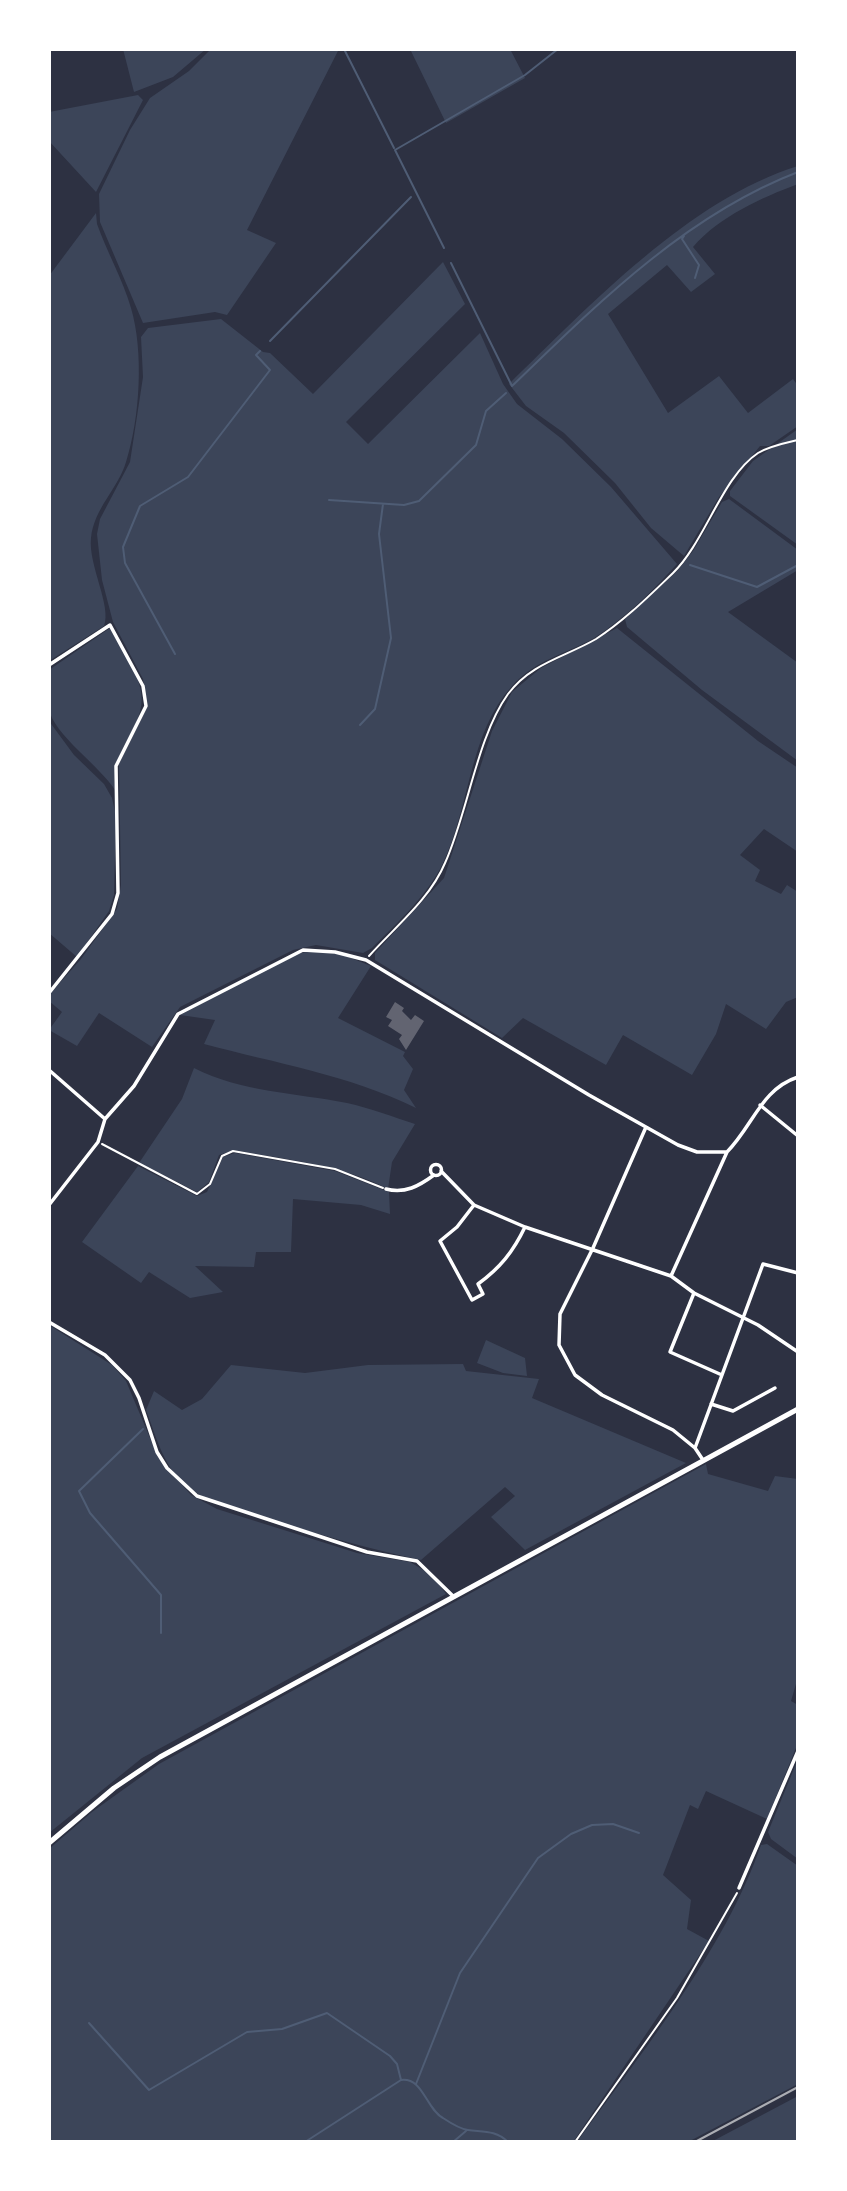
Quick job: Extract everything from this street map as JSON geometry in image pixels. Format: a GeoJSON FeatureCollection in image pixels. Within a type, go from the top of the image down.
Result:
{"type":"FeatureCollection","features":[{"type":"Feature","properties":{"kind":"main road"},"geometry":{"type":"LineString","coordinates":[[49,1843],[122,1782],[160,1756],[798,1409]]}},
{"type":"Feature","properties":{"kind":"street"},"geometry":{"type":"LineString","coordinates":[[49,665],[110,625],[144,686],[146,706],[116,766],[118,893],[112,914],[49,993]]}},
{"type":"Feature","properties":{"kind":"street"},"geometry":{"type":"LineString","coordinates":[[49,1205],[98,1142],[105,1119],[134,1086],[178,1014],[303,950],[335,952],[366,960],[646,1127],[697,1152],[727,1152]]}},
{"type":"Feature","properties":{"kind":"street"},"geometry":{"type":"LineString","coordinates":[[49,1070],[105,1119]]}},
{"type":"Feature","properties":{"kind":"street"},"geometry":{"type":"LineString","coordinates":[[671,1276],[727,1152],[760,1105],[776,1088],[798,1077]]}},
{"type":"Feature","properties":{"kind":"street"},"geometry":{"type":"LineString","coordinates":[[760,1105],[798,1136]]}},
{"type":"Feature","properties":{"kind":"street"},"geometry":{"type":"LineString","coordinates":[[646,1127],[593,1248],[560,1314],[559,1345],[565,1362],[575,1376],[602,1395],[673,1430],[695,1448],[703,1460]]}},
{"type":"Feature","properties":{"kind":"street"},"geometry":{"type":"LineString","coordinates":[[434,1175],[430,1170],[432,1165],[438,1164],[441,1171],[474,1205],[526,1227],[671,1276],[694,1293],[743,1318],[798,1352]]}},
{"type":"Feature","properties":{"kind":"street"},"geometry":{"type":"LineString","coordinates":[[386,1189],[404,1191],[421,1185],[441,1171]]}},
{"type":"Feature","properties":{"kind":"street"},"geometry":{"type":"LineString","coordinates":[[474,1205],[457,1227],[439,1241],[472,1300],[483,1294],[478,1284]]}},
{"type":"Feature","properties":{"kind":"street"},"geometry":{"type":"LineString","coordinates":[[466,1290],[499,1268],[526,1227]]}},
{"type":"Feature","properties":{"kind":"street"},"geometry":{"type":"LineString","coordinates":[[695,1448],[763,1264],[798,1273]]}},
{"type":"Feature","properties":{"kind":"street"},"geometry":{"type":"LineString","coordinates":[[694,1293],[670,1352],[722,1375]]}},
{"type":"Feature","properties":{"kind":"street"},"geometry":{"type":"LineString","coordinates":[[49,1322],[105,1355],[130,1380],[139,1398],[157,1452],[167,1468],[197,1496],[367,1552],[417,1561],[454,1597]]}},
{"type":"Feature","properties":{"kind":"street"},"geometry":{"type":"LineString","coordinates":[[711,1404],[733,1411],[775,1388]]}},
{"type":"Feature","properties":{"kind":"street"},"geometry":{"type":"LineString","coordinates":[[739,1888],[798,1751]]}},
{"type":"Feature","properties":{"kind":"path"},"geometry":{"type":"LineString","coordinates":[[366,960],[431,889],[445,864],[489,731],[508,695],[524,677],[548,660],[593,640],[618,624],[688,555],[739,474],[756,454],[798,440]]}},
{"type":"Feature","properties":{"kind":"path"},"geometry":{"type":"LineString","coordinates":[[98,1142],[197,1194],[210,1184],[218,1161],[227,1152],[335,1169],[386,1189]]}},
{"type":"Feature","properties":{"kind":"path"},"geometry":{"type":"LineString","coordinates":[[575,2142],[677,1998],[739,1888]]}},
{"type":"Feature","properties":{"kind":"shaded area"},"geometry":{"type":"Polygon","coordinates":[[[123,49],[206,49],[173,77],[134,92],[123,49]]]}},
{"type":"Feature","properties":{"kind":"shaded area"},"geometry":{"type":"Polygon","coordinates":[[[211,49],[339,49],[247,230],[276,243],[227,315],[215,312],[143,323],[100,222],[99,194],[130,130],[150,98],[189,71],[211,49]]]}},
{"type":"Feature","properties":{"kind":"shaded area"},"geometry":{"type":"Polygon","coordinates":[[[410,49],[510,49],[525,78],[446,123],[410,49]]]}},
{"type":"Feature","properties":{"kind":"shaded area"},"geometry":{"type":"Polygon","coordinates":[[[138,95],[143,100],[96,192],[49,141],[49,112],[138,95]]]}},
{"type":"Feature","properties":{"kind":"shaded area"},"geometry":{"type":"Polygon","coordinates":[[[798,166],[798,184],[728,217],[693,247],[715,274],[691,292],[667,265],[608,314],[668,413],[719,376],[748,413],[793,379],[798,386],[798,426],[769,446],[760,446],[719,497],[684,556],[651,528],[615,483],[564,433],[526,406],[509,384],[607,289],[680,229],[719,203],[758,182],[798,166]]]}},
{"type":"Feature","properties":{"kind":"shaded area"},"geometry":{"type":"Polygon","coordinates":[[[96,213],[97,224],[124,287],[135,325],[139,385],[135,426],[126,462],[101,508],[91,538],[93,560],[105,608],[104,626],[49,661],[49,276],[96,213]]]}},
{"type":"Feature","properties":{"kind":"shaded area"},"geometry":{"type":"Polygon","coordinates":[[[443,262],[465,304],[346,422],[368,444],[480,333],[503,384],[517,404],[562,439],[611,487],[677,564],[638,604],[616,622],[594,638],[531,670],[512,686],[498,705],[478,748],[452,841],[437,875],[421,897],[372,948],[363,953],[316,945],[293,950],[180,1007],[152,1047],[99,1013],[77,1046],[49,1030],[62,1012],[49,1001],[49,995],[81,959],[117,909],[121,885],[119,764],[148,706],[143,679],[113,622],[102,580],[97,534],[100,519],[130,462],[143,377],[141,337],[148,328],[221,319],[263,352],[270,353],[313,394],[443,262]]]}},
{"type":"Feature","properties":{"kind":"shaded area"},"geometry":{"type":"Polygon","coordinates":[[[798,429],[798,545],[730,496],[730,491],[753,461],[798,429]]]}},
{"type":"Feature","properties":{"kind":"shaded area"},"geometry":{"type":"Polygon","coordinates":[[[729,499],[798,550],[798,570],[728,612],[798,663],[798,761],[702,690],[627,627],[625,619],[678,570],[693,551],[722,502],[729,499]]]}},
{"type":"Feature","properties":{"kind":"shaded area"},"geometry":{"type":"Polygon","coordinates":[[[110,628],[133,667],[141,692],[139,716],[117,762],[115,790],[59,729],[52,719],[48,700],[49,670],[110,628]]]}},
{"type":"Feature","properties":{"kind":"shaded area"},"geometry":{"type":"Polygon","coordinates":[[[617,628],[758,741],[798,768],[798,852],[764,829],[740,855],[760,870],[755,881],[781,894],[787,885],[798,892],[798,997],[786,1002],[766,1029],[726,1004],[716,1034],[692,1075],[623,1035],[606,1065],[523,1018],[502,1038],[375,960],[375,953],[444,878],[492,731],[512,692],[541,668],[617,628]]]}},
{"type":"Feature","properties":{"kind":"shaded area"},"geometry":{"type":"Polygon","coordinates":[[[49,721],[74,755],[104,784],[112,798],[116,816],[114,895],[109,911],[77,957],[49,933],[49,721]]]}},
{"type":"Feature","properties":{"kind":"shaded area"},"geometry":{"type":"Polygon","coordinates":[[[311,951],[341,954],[371,966],[338,1018],[405,1052],[403,1056],[413,1069],[404,1090],[416,1108],[338,1078],[204,1044],[215,1020],[180,1015],[296,954],[311,951]]]}},
{"type":"Feature","properties":{"kind":"shaded area"},"geometry":{"type":"Polygon","coordinates":[[[194,1068],[250,1087],[347,1103],[415,1124],[392,1162],[388,1189],[332,1168],[234,1150],[219,1155],[209,1182],[197,1192],[139,1163],[182,1099],[194,1068]]]}},
{"type":"Feature","properties":{"kind":"shaded area"},"geometry":{"type":"Polygon","coordinates":[[[235,1153],[335,1171],[389,1192],[390,1214],[361,1205],[293,1199],[291,1252],[256,1252],[254,1267],[195,1266],[223,1292],[190,1298],[149,1272],[141,1283],[82,1242],[138,1166],[197,1196],[207,1192],[223,1157],[235,1153]]]}},
{"type":"Feature","properties":{"kind":"shaded area"},"geometry":{"type":"Polygon","coordinates":[[[49,1325],[112,1365],[126,1381],[158,1457],[191,1495],[217,1509],[357,1553],[410,1562],[432,1575],[446,1594],[142,1758],[49,1833],[49,1325]]]}},
{"type":"Feature","properties":{"kind":"shaded area"},"geometry":{"type":"Polygon","coordinates":[[[486,1340],[525,1358],[527,1376],[503,1373],[477,1363],[486,1340]]]}},
{"type":"Feature","properties":{"kind":"shaded area"},"geometry":{"type":"Polygon","coordinates":[[[463,1364],[466,1371],[539,1379],[532,1398],[686,1463],[525,1550],[491,1517],[515,1496],[505,1487],[421,1560],[289,1526],[224,1506],[191,1490],[169,1466],[146,1410],[154,1391],[182,1410],[202,1399],[231,1365],[305,1373],[368,1365],[463,1364]]]}},
{"type":"Feature","properties":{"kind":"shaded area"},"geometry":{"type":"Polygon","coordinates":[[[706,1464],[708,1474],[768,1491],[775,1476],[798,1479],[798,1677],[791,1701],[798,1705],[798,1743],[767,1819],[706,1791],[698,1809],[690,1805],[663,1875],[691,1900],[687,1929],[709,1941],[573,2142],[49,2142],[49,1849],[92,1812],[159,1764],[706,1464]]]}},
{"type":"Feature","properties":{"kind":"shaded area"},"geometry":{"type":"Polygon","coordinates":[[[798,1759],[798,1859],[771,1839],[768,1832],[798,1759]]]}},
{"type":"Feature","properties":{"kind":"shaded area"},"geometry":{"type":"Polygon","coordinates":[[[767,1844],[798,1866],[798,2084],[688,2142],[577,2142],[680,1999],[726,1923],[761,1845],[767,1844]]]}},
{"type":"Feature","properties":{"kind":"shaded area"},"geometry":{"type":"Polygon","coordinates":[[[798,2096],[798,2142],[711,2142],[798,2096]]]}},
{"type":"Feature","properties":{"kind":"building"},"geometry":{"type":"Polygon","coordinates":[[[395,1002],[404,1008],[402,1011],[411,1020],[415,1015],[424,1021],[406,1050],[399,1039],[402,1035],[388,1026],[392,1020],[386,1017],[395,1002]]]}},
{"type":"Feature","properties":{"kind":"waterway"},"geometry":{"type":"LineString","coordinates":[[344,49],[394,148]]}},
{"type":"Feature","properties":{"kind":"waterway"},"geometry":{"type":"LineString","coordinates":[[444,248],[395,150],[525,75],[558,49]]}},
{"type":"Feature","properties":{"kind":"waterway"},"geometry":{"type":"LineString","coordinates":[[451,263],[512,386],[610,294],[681,237],[757,190],[798,172]]}},
{"type":"Feature","properties":{"kind":"waterway"},"geometry":{"type":"LineString","coordinates":[[270,341],[411,197]]}},
{"type":"Feature","properties":{"kind":"waterway"},"geometry":{"type":"LineString","coordinates":[[684,236],[682,239],[699,265],[695,278]]}},
{"type":"Feature","properties":{"kind":"waterway"},"geometry":{"type":"LineString","coordinates":[[175,654],[125,563],[123,547],[140,506],[188,477],[270,370],[256,355],[260,351]]}},
{"type":"Feature","properties":{"kind":"waterway"},"geometry":{"type":"LineString","coordinates":[[329,500],[404,505],[419,501],[476,445],[486,411],[506,393]]}},
{"type":"Feature","properties":{"kind":"waterway"},"geometry":{"type":"LineString","coordinates":[[360,725],[375,709],[391,638],[379,534],[383,504]]}},
{"type":"Feature","properties":{"kind":"waterway"},"geometry":{"type":"LineString","coordinates":[[690,565],[757,587],[798,565]]}},
{"type":"Feature","properties":{"kind":"waterway"},"geometry":{"type":"LineString","coordinates":[[143,1429],[79,1491],[90,1513],[161,1595],[161,1633]]}},
{"type":"Feature","properties":{"kind":"waterway"},"geometry":{"type":"LineString","coordinates":[[416,2084],[460,1973],[538,1858],[571,1834],[592,1825],[613,1824],[639,1833]]}},
{"type":"Feature","properties":{"kind":"waterway"},"geometry":{"type":"LineString","coordinates":[[89,2023],[149,2090],[247,2032],[282,2029],[327,2013],[390,2056],[397,2064],[401,2080]]}},
{"type":"Feature","properties":{"kind":"waterway"},"geometry":{"type":"LineString","coordinates":[[305,2142],[401,2080],[414,2083],[437,2114],[451,2123],[465,2129],[494,2133],[508,2142]]}},
{"type":"Feature","properties":{"kind":"waterway"},"geometry":{"type":"LineString","coordinates":[[453,2142],[466,2131]]}},
{"type":"Feature","properties":{"kind":"railway"},"geometry":{"type":"LineString","coordinates":[[695,2142],[798,2087]]}}]}
